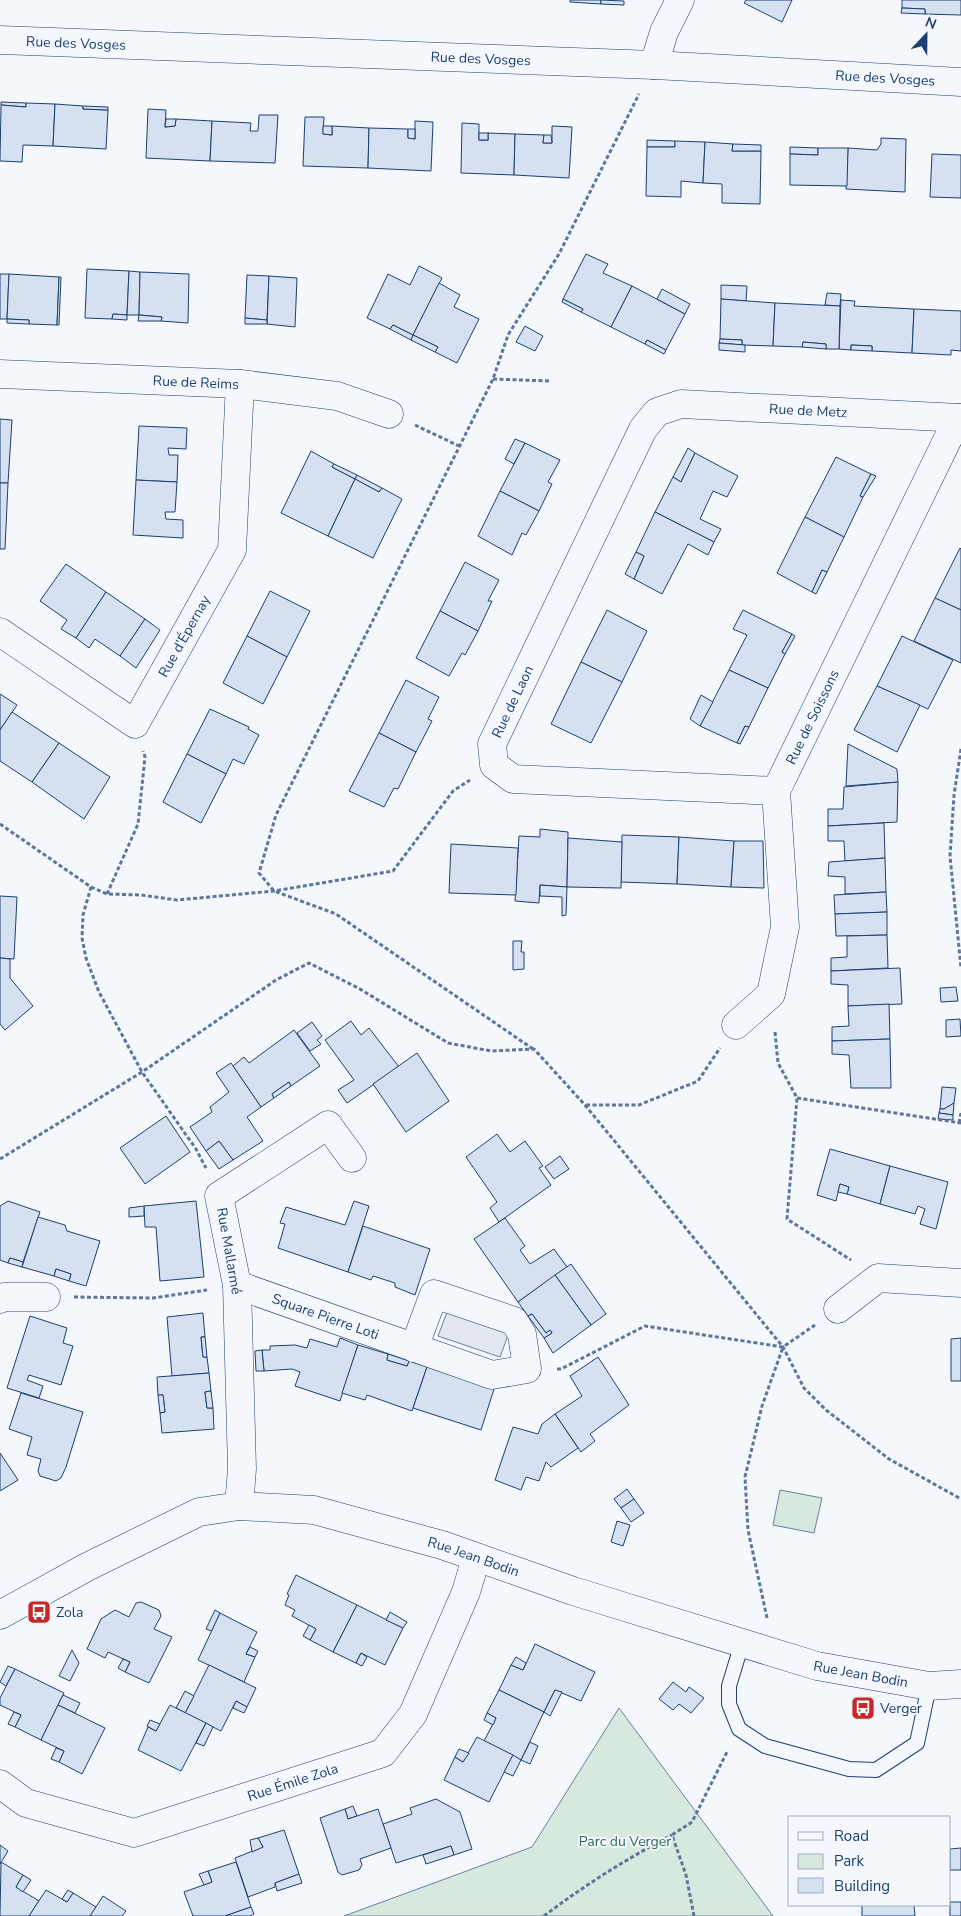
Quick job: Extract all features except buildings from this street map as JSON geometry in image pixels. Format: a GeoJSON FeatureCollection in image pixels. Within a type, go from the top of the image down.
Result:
{"type":"FeatureCollection","features":[{"type":"Feature","properties":{"kind":"street"},"geometry":{"type":"LineString","coordinates":[[654,65],[664,32],[680,0]]}},
{"type":"Feature","properties":{"kind":"street","name":"Rue des Vosges"},"geometry":{"type":"LineString","coordinates":[[0,40],[654,65],[961,82]]}},
{"type":"Feature","properties":{"kind":"street","name":"Rue de Reims"},"geometry":{"type":"LineString","coordinates":[[0,374],[240,384],[337,396],[389,414]]}},
{"type":"Feature","properties":{"kind":"street","name":"Rue d’Épernay"},"geometry":{"type":"LineString","coordinates":[[135,724],[232,550],[240,384]]}},
{"type":"Feature","properties":{"kind":"street","name":"Rue de Metz"},"geometry":{"type":"LineString","coordinates":[[658,412],[680,404],[959,418]]}},
{"type":"Feature","properties":{"kind":"street","name":"Rue de Laon"},"geometry":{"type":"LineString","coordinates":[[494,765],[492,744],[643,429],[658,412]]}},
{"type":"Feature","properties":{"kind":"street","name":"Rue de Soissons"},"geometry":{"type":"LineString","coordinates":[[771,994],[785,927],[776,791],[959,418]]}},
{"type":"Feature","properties":{"kind":"street"},"geometry":{"type":"LineString","coordinates":[[0,632],[135,724]]}},
{"type":"Feature","properties":{"kind":"street"},"geometry":{"type":"LineString","coordinates":[[494,765],[513,779],[776,791]]}},
{"type":"Feature","properties":{"kind":"street"},"geometry":{"type":"LineString","coordinates":[[736,1025],[771,994]]}},
{"type":"Feature","properties":{"kind":"street","name":"Rue Mallarmé"},"geometry":{"type":"LineString","coordinates":[[239,1506],[242,1469],[237,1286],[219,1196],[328,1125],[352,1158]]}},
{"type":"Feature","properties":{"kind":"street"},"geometry":{"type":"LineString","coordinates":[[838,1309],[878,1278],[961,1283]]}},
{"type":"Feature","properties":{"kind":"street","name":"Square Pierre Loti"},"geometry":{"type":"LineString","coordinates":[[237,1286],[492,1375],[527,1369]]}},
{"type":"Feature","properties":{"kind":"street"},"geometry":{"type":"LineString","coordinates":[[414,1348],[434,1294],[514,1321],[522,1334],[527,1369]]}},
{"type":"Feature","properties":{"kind":"street"},"geometry":{"type":"LineString","coordinates":[[0,1299],[4,1297],[46,1297]]}},
{"type":"Feature","properties":{"kind":"street","name":"Rue Jean Bodin"},"geometry":{"type":"LineString","coordinates":[[0,1616],[87,1567],[199,1512],[239,1506],[314,1510],[442,1545],[573,1591],[816,1666],[929,1686],[961,1684]]}},
{"type":"Feature","properties":{"kind":"street","name":"Rue Émile Zola"},"geometry":{"type":"LineString","coordinates":[[0,1784],[26,1803],[134,1833],[383,1753],[413,1714],[466,1592],[476,1558]]}},
{"type":"Feature","properties":{"kind":"lane"},"geometry":{"type":"LineString","coordinates":[[742,1643],[729,1686],[730,1704],[738,1729],[765,1746],[849,1769],[876,1770],[917,1744],[929,1686]]}},
{"type":"Feature","properties":{"kind":"path"},"geometry":{"type":"LineString","coordinates":[[654,65],[559,254],[508,335],[493,379],[276,815],[259,873],[274,891],[336,914],[534,1050],[585,1105],[783,1347],[804,1388],[826,1410],[889,1459],[961,1499]]}},
{"type":"Feature","properties":{"kind":"path"},"geometry":{"type":"LineString","coordinates":[[493,379],[549,382]]}},
{"type":"Feature","properties":{"kind":"path"},"geometry":{"type":"LineString","coordinates":[[389,414],[459,446]]}},
{"type":"Feature","properties":{"kind":"path"},"geometry":{"type":"LineString","coordinates":[[107,894],[138,824],[145,756],[135,724]]}},
{"type":"Feature","properties":{"kind":"path"},"geometry":{"type":"LineString","coordinates":[[961,749],[954,795],[950,856],[961,968]]}},
{"type":"Feature","properties":{"kind":"path"},"geometry":{"type":"LineString","coordinates":[[0,824],[91,887],[107,894],[141,895],[177,900],[274,891],[393,871],[453,791],[494,765]]}},
{"type":"Feature","properties":{"kind":"path"},"geometry":{"type":"LineString","coordinates":[[91,887],[82,915],[82,938],[86,958],[98,992],[142,1072],[196,1149],[219,1196]]}},
{"type":"Feature","properties":{"kind":"path"},"geometry":{"type":"LineString","coordinates":[[0,1158],[142,1072],[276,980],[310,963],[360,989],[448,1043],[492,1051],[534,1050]]}},
{"type":"Feature","properties":{"kind":"path"},"geometry":{"type":"LineString","coordinates":[[771,994],[778,1063],[797,1098],[787,1219],[878,1278]]}},
{"type":"Feature","properties":{"kind":"path"},"geometry":{"type":"LineString","coordinates":[[585,1105],[639,1105],[698,1081],[736,1025]]}},
{"type":"Feature","properties":{"kind":"path"},"geometry":{"type":"LineString","coordinates":[[797,1098],[960,1123],[961,1112]]}},
{"type":"Feature","properties":{"kind":"path"},"geometry":{"type":"LineString","coordinates":[[46,1297],[153,1298],[237,1286]]}},
{"type":"Feature","properties":{"kind":"path"},"geometry":{"type":"LineString","coordinates":[[771,1653],[767,1618],[748,1530],[745,1477],[762,1406],[783,1347],[838,1309]]}},
{"type":"Feature","properties":{"kind":"path"},"geometry":{"type":"LineString","coordinates":[[527,1369],[561,1369],[645,1326],[783,1347]]}},
{"type":"Feature","properties":{"kind":"path"},"geometry":{"type":"LineString","coordinates":[[544,1916],[577,1891],[628,1858],[672,1835],[692,1822],[738,1729]]}},
{"type":"Feature","properties":{"kind":"path"},"geometry":{"type":"LineString","coordinates":[[672,1835],[686,1874],[694,1916]]}},
{"type":"Feature","properties":{"kind":"green space"},"geometry":{"type":"Polygon","coordinates":[[[780,1490],[822,1498],[814,1533],[773,1525],[780,1490]]]}},
{"type":"Feature","properties":{"kind":"green space","name":"Parc du Verger"},"geometry":{"type":"Polygon","coordinates":[[[619,1708],[773,1916],[344,1916],[532,1847],[619,1708]]]}},
{"type":"Feature","properties":{"kind":"shaded area"},"geometry":{"type":"Polygon","coordinates":[[[454,1294],[515,1316],[500,1357],[438,1336],[454,1294]]]}},
{"type":"Feature","properties":{"kind":"place","name":"Zola"},"geometry":{"type":"Point","coordinates":[39,1612]}},
{"type":"Feature","properties":{"kind":"place","name":"Verger"},"geometry":{"type":"Point","coordinates":[863,1708]}}]}
